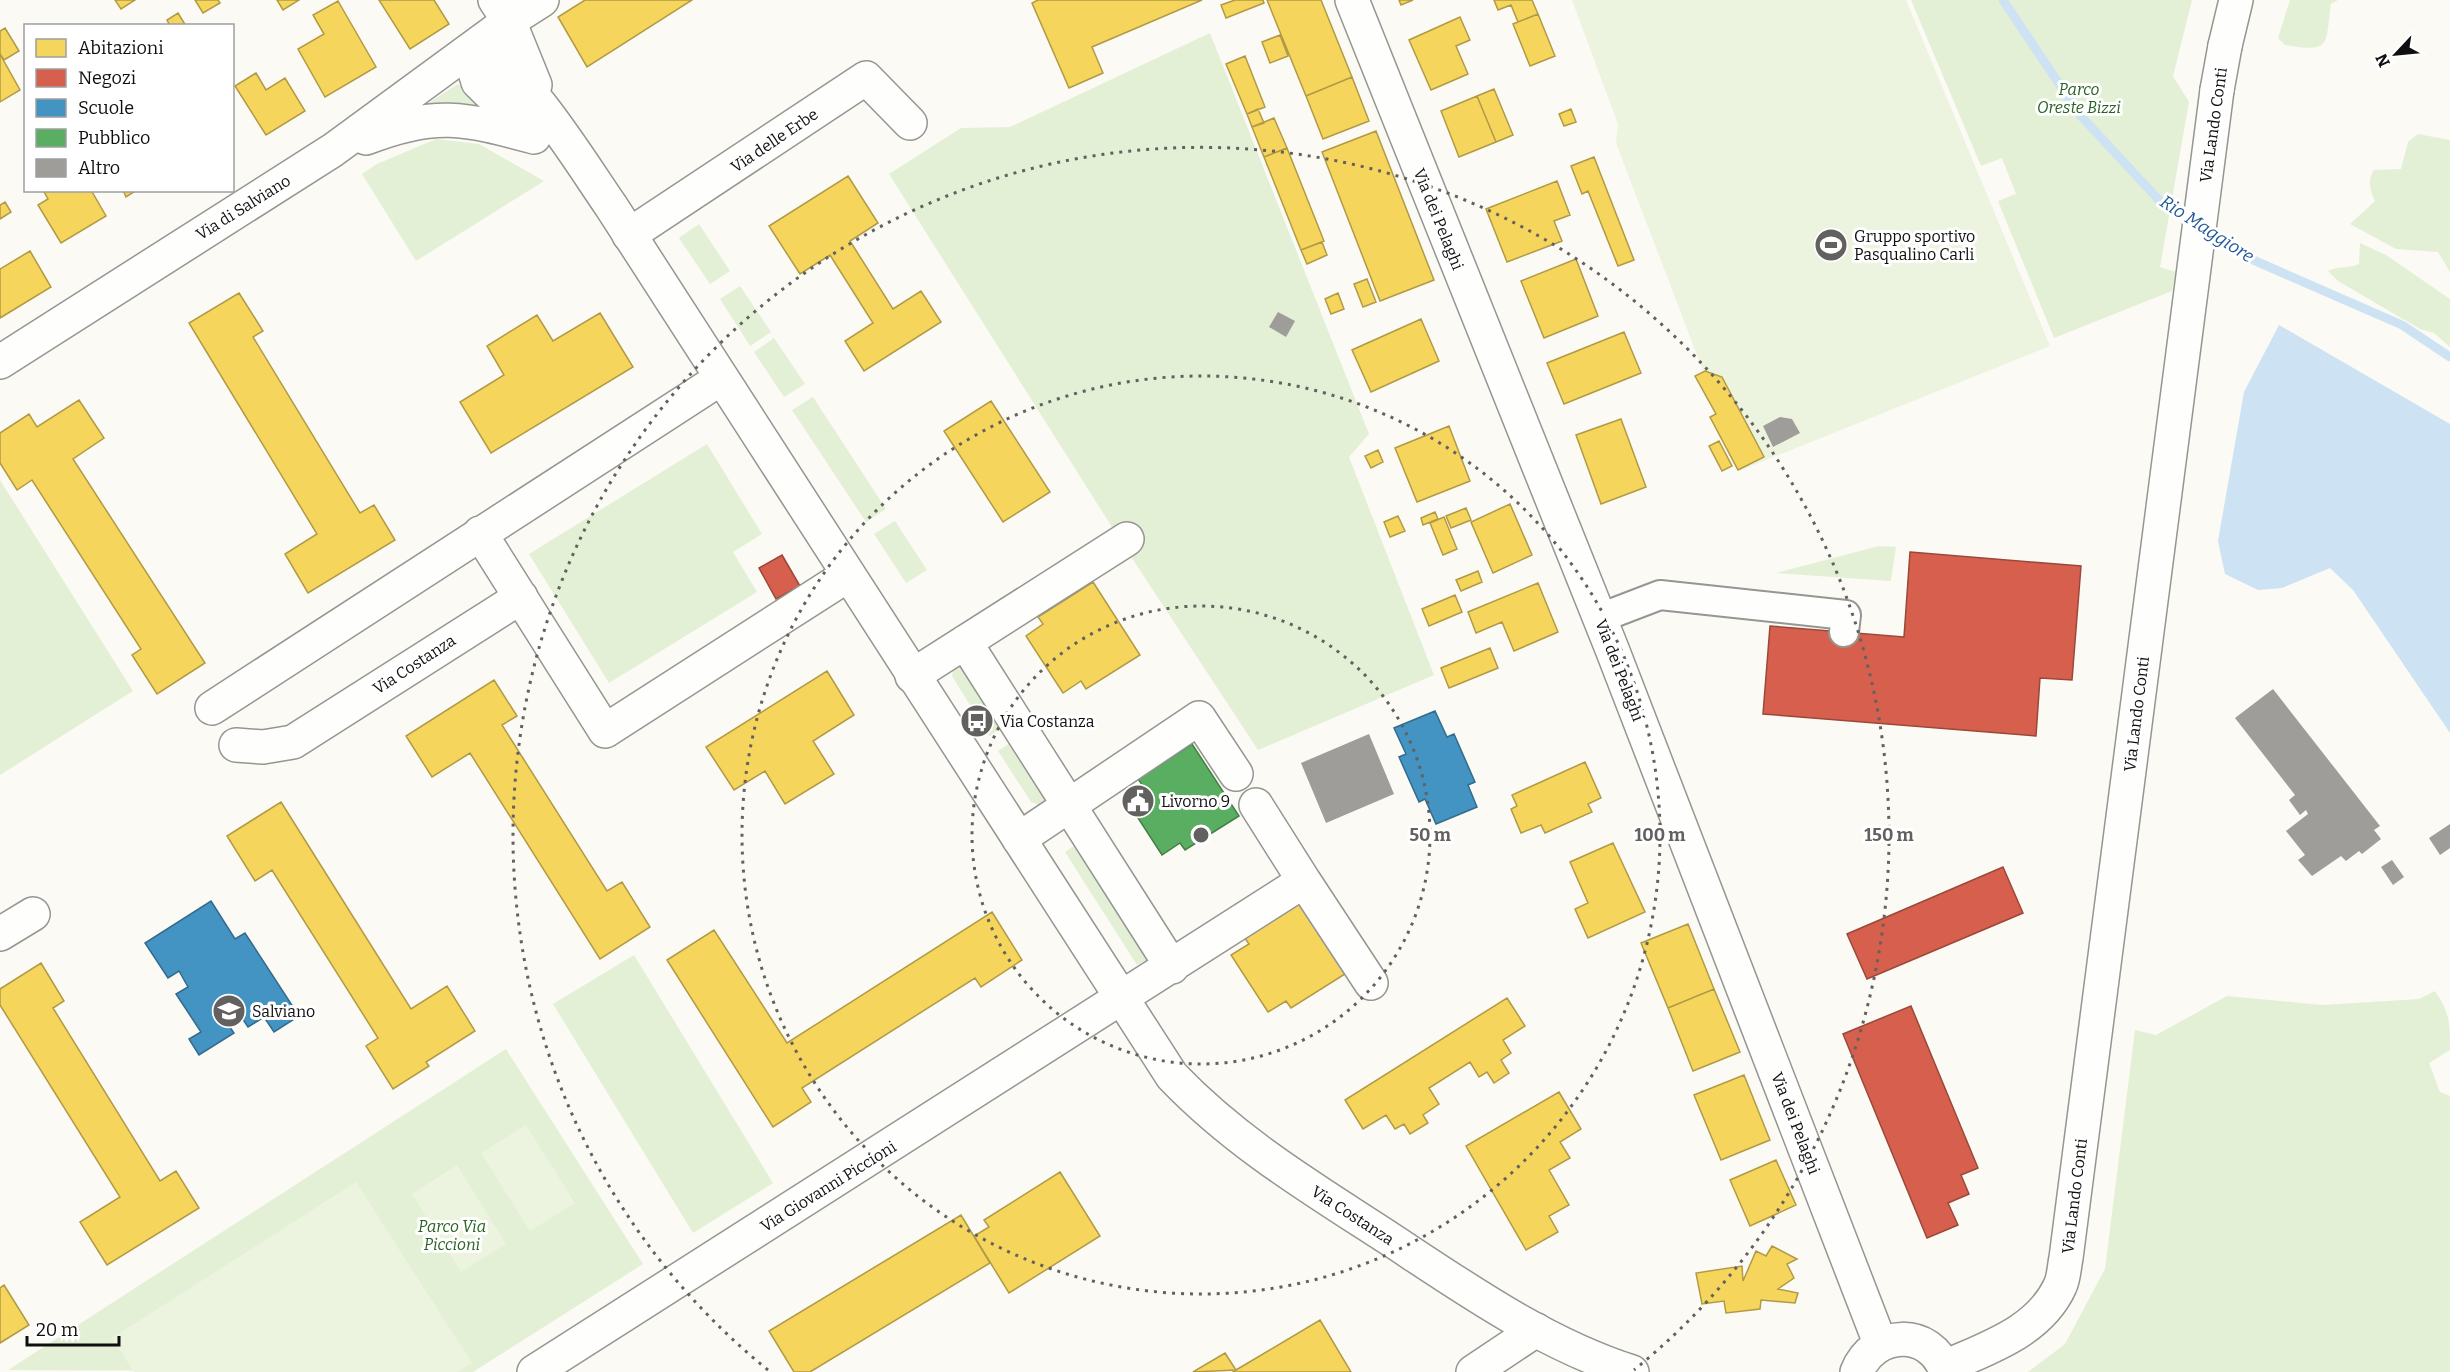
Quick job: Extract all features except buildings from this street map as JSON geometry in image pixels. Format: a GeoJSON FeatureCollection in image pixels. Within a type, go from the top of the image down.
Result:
{"type":"FeatureCollection","features":[{"type":"Feature","properties":{"kind":"street"},"geometry":{"type":"LineString","coordinates":[[499,7],[542,0]]}},
{"type":"Feature","properties":{"kind":"street","name":"Via dei Pelaghi"},"geometry":{"type":"LineString","coordinates":[[1352,0],[1600,618],[1880,1344]]}},
{"type":"Feature","properties":{"kind":"street","name":"Via Lando Conti"},"geometry":{"type":"LineString","coordinates":[[1945,1369],[1992,1347],[2026,1326],[2041,1313],[2060,1285],[2066,1258],[2217,90],[2236,0]]}},
{"type":"Feature","properties":{"kind":"street","name":"Via di Salviano"},"geometry":{"type":"LineString","coordinates":[[0,362],[333,150],[480,44],[499,7]]}},
{"type":"Feature","properties":{"kind":"street","name":"Via Costanza"},"geometry":{"type":"LineString","coordinates":[[499,7],[542,127]]}},
{"type":"Feature","properties":{"kind":"street","name":"Via Costanza"},"geometry":{"type":"LineString","coordinates":[[480,44],[499,57],[542,127],[599,189],[1172,1076],[1200,1105],[1249,1146],[1473,1295],[1536,1330],[1608,1365],[1632,1372]]}},
{"type":"Feature","properties":{"kind":"street","name":"Via delle Erbe"},"geometry":{"type":"LineString","coordinates":[[629,235],[866,78],[910,123]]}},
{"type":"Feature","properties":{"kind":"street"},"geometry":{"type":"LineString","coordinates":[[333,150],[420,120],[439,118],[489,125],[542,127]]}},
{"type":"Feature","properties":{"kind":"street"},"geometry":{"type":"LineString","coordinates":[[212,708],[720,379]]}},
{"type":"Feature","properties":{"kind":"street"},"geometry":{"type":"LineString","coordinates":[[480,533],[605,731],[848,575]]}},
{"type":"Feature","properties":{"kind":"street"},"geometry":{"type":"LineString","coordinates":[[912,676],[1127,539]]}},
{"type":"Feature","properties":{"kind":"street"},"geometry":{"type":"LineString","coordinates":[[1600,618],[1660,595],[1816,621],[1846,615],[1844,632]]}},
{"type":"Feature","properties":{"kind":"street","name":"Via Costanza"},"geometry":{"type":"LineString","coordinates":[[236,745],[263,747],[293,742],[520,597]]}},
{"type":"Feature","properties":{"kind":"street"},"geometry":{"type":"LineString","coordinates":[[965,642],[1172,967]]}},
{"type":"Feature","properties":{"kind":"street"},"geometry":{"type":"LineString","coordinates":[[1019,839],[1199,717],[1236,774]]}},
{"type":"Feature","properties":{"kind":"street"},"geometry":{"type":"LineString","coordinates":[[1256,806],[1371,983]]}},
{"type":"Feature","properties":{"kind":"street"},"geometry":{"type":"LineString","coordinates":[[1121,1000],[1304,881]]}},
{"type":"Feature","properties":{"kind":"street"},"geometry":{"type":"LineString","coordinates":[[0,934],[33,914]]}},
{"type":"Feature","properties":{"kind":"street","name":"Via Giovanni Piccioni"},"geometry":{"type":"LineString","coordinates":[[534,1372],[1121,1000]]}},
{"type":"Feature","properties":{"kind":"street"},"geometry":{"type":"LineString","coordinates":[[1473,1372],[1536,1330]]}},
{"type":"Feature","properties":{"kind":"street"},"geometry":{"type":"LineString","coordinates":[[1857,1372],[1865,1356],[1880,1344],[1898,1338],[1917,1341],[1934,1351],[1945,1369]]}},
{"type":"Feature","properties":{"kind":"green space","name":"Gruppo sportivo Pasqualino Carli"},"geometry":{"type":"Polygon","coordinates":[[[1572,0],[1906,0],[2050,346],[1741,470],[1616,143],[1618,124],[1572,0]]]}},
{"type":"Feature","properties":{"kind":"green space","name":"Parco Oreste Bizzi"},"geometry":{"type":"Polygon","coordinates":[[[1911,0],[2192,0],[2173,76],[2189,102],[2160,267],[2176,272],[2172,291],[2054,338],[1998,201],[2016,194],[2002,158],[1981,166],[1911,0]]]}},
{"type":"Feature","properties":{"kind":"green space"},"geometry":{"type":"Polygon","coordinates":[[[2290,0],[2338,0],[2331,4],[2328,30],[2323,44],[2311,48],[2285,45],[2278,38],[2290,0]]]}},
{"type":"Feature","properties":{"kind":"green space"},"geometry":{"type":"Polygon","coordinates":[[[1210,33],[1369,434],[1349,457],[1434,675],[1258,750],[1122,543],[889,174],[961,128],[1010,127],[1210,33]]]}},
{"type":"Feature","properties":{"kind":"green space"},"geometry":{"type":"Polygon","coordinates":[[[458,84],[504,122],[408,116],[458,84]]]}},
{"type":"Feature","properties":{"kind":"green space"},"geometry":{"type":"Polygon","coordinates":[[[2418,134],[2450,140],[2450,272],[2438,252],[2396,249],[2350,224],[2375,201],[2370,186],[2370,178],[2374,170],[2401,169],[2408,142],[2418,134]]]}},
{"type":"Feature","properties":{"kind":"green space"},"geometry":{"type":"Polygon","coordinates":[[[436,139],[479,144],[544,181],[416,261],[362,174],[377,164],[436,139]]]}},
{"type":"Feature","properties":{"kind":"green space"},"geometry":{"type":"Polygon","coordinates":[[[699,224],[730,271],[710,284],[679,238],[699,224]]]}},
{"type":"Feature","properties":{"kind":"green space"},"geometry":{"type":"Polygon","coordinates":[[[2360,243],[2386,255],[2450,299],[2450,347],[2434,333],[2420,329],[2338,281],[2328,271],[2359,264],[2360,243]]]}},
{"type":"Feature","properties":{"kind":"green space"},"geometry":{"type":"Polygon","coordinates":[[[740,286],[771,332],[750,346],[720,299],[740,286]]]}},
{"type":"Feature","properties":{"kind":"green space"},"geometry":{"type":"Polygon","coordinates":[[[774,338],[805,384],[784,397],[754,352],[774,338]]]}},
{"type":"Feature","properties":{"kind":"green space"},"geometry":{"type":"Polygon","coordinates":[[[813,397],[886,509],[866,522],[792,410],[813,397]]]}},
{"type":"Feature","properties":{"kind":"green space"},"geometry":{"type":"Polygon","coordinates":[[[707,444],[762,534],[733,552],[757,592],[609,683],[529,554],[707,444]]]}},
{"type":"Feature","properties":{"kind":"green space"},"geometry":{"type":"Polygon","coordinates":[[[0,480],[133,691],[0,775],[0,480]]]}},
{"type":"Feature","properties":{"kind":"green space"},"geometry":{"type":"Polygon","coordinates":[[[895,521],[927,570],[906,583],[874,534],[895,521]]]}},
{"type":"Feature","properties":{"kind":"green space"},"geometry":{"type":"Polygon","coordinates":[[[1879,546],[1896,547],[1891,581],[1776,573],[1879,546]]]}},
{"type":"Feature","properties":{"kind":"green space"},"geometry":{"type":"Polygon","coordinates":[[[959,666],[966,668],[1003,727],[989,736],[952,676],[953,670],[959,666]]]}},
{"type":"Feature","properties":{"kind":"green space"},"geometry":{"type":"Polygon","coordinates":[[[1013,741],[1045,790],[1045,801],[1039,805],[1031,802],[998,751],[1013,741]]]}},
{"type":"Feature","properties":{"kind":"green space"},"geometry":{"type":"Polygon","coordinates":[[[1078,843],[1151,958],[1137,965],[1065,852],[1078,843]]]}},
{"type":"Feature","properties":{"kind":"green space"},"geometry":{"type":"Polygon","coordinates":[[[634,955],[773,1183],[693,1233],[553,1004],[634,955]]]}},
{"type":"Feature","properties":{"kind":"green space"},"geometry":{"type":"Polygon","coordinates":[[[2435,991],[2444,1006],[2450,1032],[2450,1050],[2429,1063],[2440,1092],[2450,1096],[2450,1372],[2028,1372],[2065,1344],[2105,1269],[2135,1030],[2156,1035],[2227,996],[2322,1005],[2419,999],[2435,991]]]}},
{"type":"Feature","properties":{"kind":"green space","name":"Parco Via Piccioni"},"geometry":{"type":"Polygon","coordinates":[[[506,1049],[643,1264],[473,1372],[8,1370],[506,1049]]]}},
{"type":"Feature","properties":{"kind":"green space"},"geometry":{"type":"Polygon","coordinates":[[[526,1125],[575,1203],[530,1231],[481,1153],[526,1125]]]}},
{"type":"Feature","properties":{"kind":"green space"},"geometry":{"type":"Polygon","coordinates":[[[457,1165],[506,1244],[461,1272],[412,1194],[457,1165]]]}},
{"type":"Feature","properties":{"kind":"green space"},"geometry":{"type":"Polygon","coordinates":[[[356,1182],[472,1363],[457,1372],[134,1372],[112,1338],[356,1182]]]}},
{"type":"Feature","properties":{"kind":"water"},"geometry":{"type":"Polygon","coordinates":[[[2279,325],[2450,424],[2450,733],[2353,590],[2330,568],[2282,588],[2258,590],[2225,574],[2218,541],[2244,392],[2279,325]]]}},
{"type":"Feature","properties":{"kind":"waterway","name":"Rio Maggiore"},"geometry":{"type":"LineString","coordinates":[[2003,0],[2080,115],[2158,199],[2192,222]]}},
{"type":"Feature","properties":{"kind":"waterway","name":"Rio Maggiore"},"geometry":{"type":"LineString","coordinates":[[2206,231],[2244,256],[2402,325],[2450,357]]}},
{"type":"Feature","properties":{"kind":"place","name":"Gruppo sportivo Pasqualino Carli"},"geometry":{"type":"Point","coordinates":[1831,245]}},
{"type":"Feature","properties":{"kind":"place","name":"Via Costanza"},"geometry":{"type":"Point","coordinates":[977,721]}},
{"type":"Feature","properties":{"kind":"place","name":"Livorno 9"},"geometry":{"type":"Point","coordinates":[1138,801]}},
{"type":"Feature","properties":{"kind":"place","name":"Salviano"},"geometry":{"type":"Point","coordinates":[229,1011]}}]}
